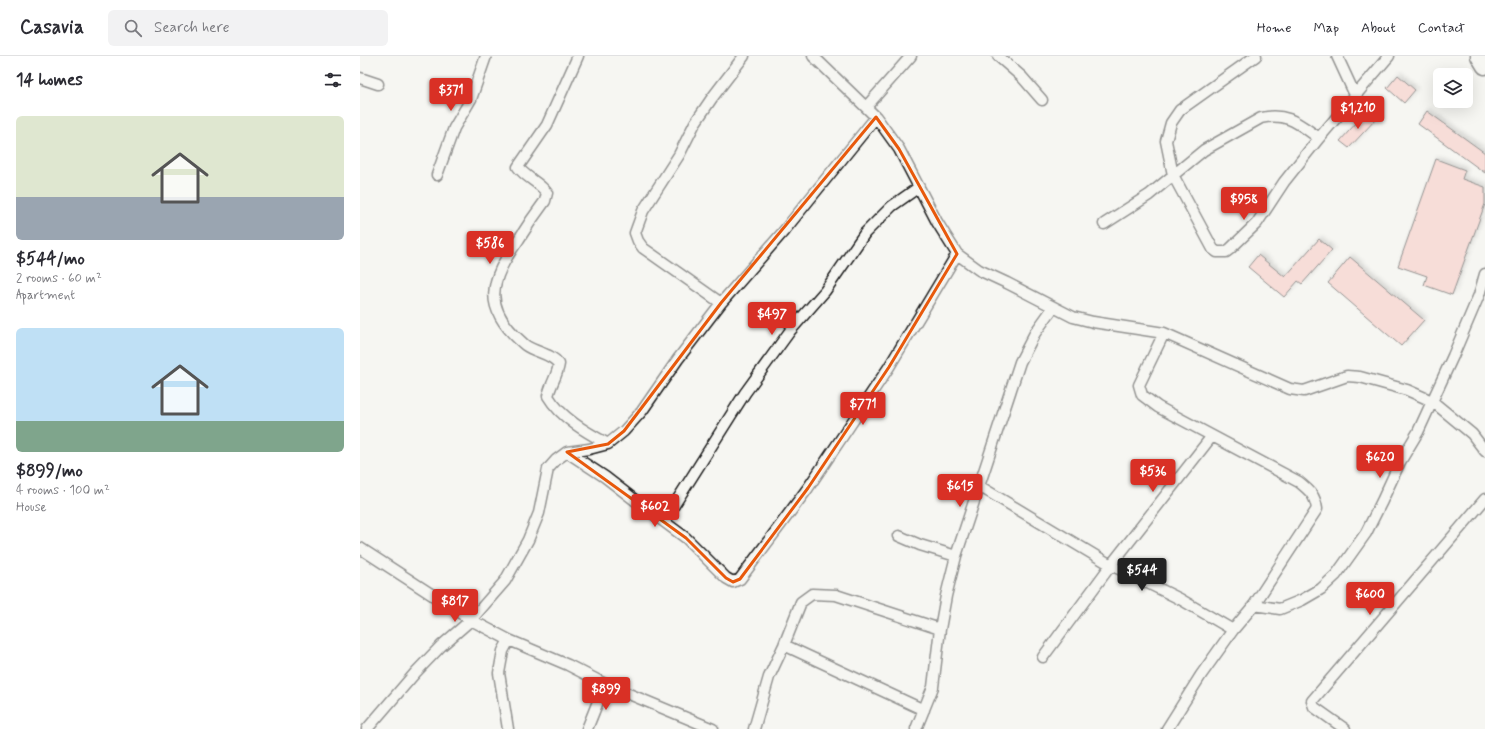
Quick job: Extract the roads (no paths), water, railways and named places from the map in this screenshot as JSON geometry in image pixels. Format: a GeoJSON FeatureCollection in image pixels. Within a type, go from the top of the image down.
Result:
{"type":"FeatureCollection","features":[{"type":"Feature","properties":{"kind":"highway"},"geometry":{"type":"LineString","coordinates":[[1479,56],[1485,66]]}},
{"type":"Feature","properties":{"kind":"street"},"geometry":{"type":"LineString","coordinates":[[437,175],[454,128],[471,99],[486,56]]}},
{"type":"Feature","properties":{"kind":"street"},"geometry":{"type":"LineString","coordinates":[[578,56],[547,125],[518,167],[547,193],[545,201],[504,260],[495,283],[494,296],[496,308],[505,324],[526,345],[540,353],[555,358],[559,364],[557,375],[551,384],[548,396],[554,407],[589,434],[608,444]]}},
{"type":"Feature","properties":{"kind":"street"},"geometry":{"type":"LineString","coordinates":[[721,303],[643,248],[638,241],[635,232],[643,211],[679,155],[695,123],[744,56]]}},
{"type":"Feature","properties":{"kind":"street"},"geometry":{"type":"LineString","coordinates":[[813,56],[876,117],[899,149],[937,222],[957,254],[979,270],[1073,317],[1093,322],[1164,333],[1290,389],[1304,391],[1347,376],[1407,390],[1432,401],[1472,434],[1485,451]]}},
{"type":"Feature","properties":{"kind":"street"},"geometry":{"type":"LineString","coordinates":[[866,107],[911,56]]}},
{"type":"Feature","properties":{"kind":"street"},"geometry":{"type":"LineString","coordinates":[[998,56],[1022,77],[1042,100]]}},
{"type":"Feature","properties":{"kind":"street"},"geometry":{"type":"LineString","coordinates":[[1256,56],[1180,110],[1171,123],[1166,141],[1173,175],[1213,249],[1217,252],[1226,252],[1257,223],[1284,182],[1319,138],[1389,56]]}},
{"type":"Feature","properties":{"kind":"street"},"geometry":{"type":"LineString","coordinates":[[1338,56],[1355,95]]}},
{"type":"Feature","properties":{"kind":"street"},"geometry":{"type":"LineString","coordinates":[[360,78],[378,84]]}},
{"type":"Feature","properties":{"kind":"street"},"geometry":{"type":"LineString","coordinates":[[1104,224],[1149,195],[1204,150],[1261,118],[1284,116],[1319,138]]}},
{"type":"Feature","properties":{"kind":"street"},"geometry":{"type":"LineString","coordinates":[[366,729],[441,646],[471,620],[505,580],[528,540],[539,513],[548,469],[556,460],[567,452],[589,449],[608,444],[624,431],[642,411],[721,303],[783,232],[876,117]]}},
{"type":"Feature","properties":{"kind":"street"},"geometry":{"type":"LineString","coordinates":[[664,521],[745,393],[790,331],[825,291],[865,233],[892,206],[919,187]]}},
{"type":"Feature","properties":{"kind":"street"},"geometry":{"type":"LineString","coordinates":[[567,452],[605,477],[686,538],[726,578],[733,582],[740,579],[808,488],[889,367],[957,254]]}},
{"type":"Feature","properties":{"kind":"street"},"geometry":{"type":"LineString","coordinates":[[1254,604],[1280,609],[1321,589],[1336,575],[1366,533],[1400,462],[1418,432],[1479,295],[1485,274]]}},
{"type":"Feature","properties":{"kind":"street"},"geometry":{"type":"LineString","coordinates":[[918,728],[933,687],[940,629],[946,596],[956,556],[1020,362],[1035,333],[1053,308]]}},
{"type":"Feature","properties":{"kind":"street"},"geometry":{"type":"LineString","coordinates":[[1164,333],[1138,385],[1142,395],[1158,407],[1299,482],[1315,499],[1317,509],[1254,604],[1233,630],[1201,675],[1167,729]]}},
{"type":"Feature","properties":{"kind":"street"},"geometry":{"type":"LineString","coordinates":[[1042,658],[1111,565],[1212,436]]}},
{"type":"Feature","properties":{"kind":"street"},"geometry":{"type":"LineString","coordinates":[[979,486],[1111,565],[1180,599],[1233,630]]}},
{"type":"Feature","properties":{"kind":"street"},"geometry":{"type":"LineString","coordinates":[[1345,729],[1314,707],[1312,701],[1485,499]]}},
{"type":"Feature","properties":{"kind":"street"},"geometry":{"type":"LineString","coordinates":[[899,536],[920,545],[956,556]]}},
{"type":"Feature","properties":{"kind":"street"},"geometry":{"type":"LineString","coordinates":[[360,548],[471,620],[509,640],[568,665],[605,684],[701,727],[712,729]]}},
{"type":"Feature","properties":{"kind":"street"},"geometry":{"type":"LineString","coordinates":[[754,729],[769,677],[784,645],[801,602],[812,594],[836,595],[940,629]]}},
{"type":"Feature","properties":{"kind":"street"},"geometry":{"type":"LineString","coordinates":[[508,729],[499,673],[503,650],[509,640]]}},
{"type":"Feature","properties":{"kind":"street"},"geometry":{"type":"LineString","coordinates":[[784,645],[924,710]]}},
{"type":"Feature","properties":{"kind":"street"},"geometry":{"type":"LineString","coordinates":[[587,729],[605,684]]}}]}
